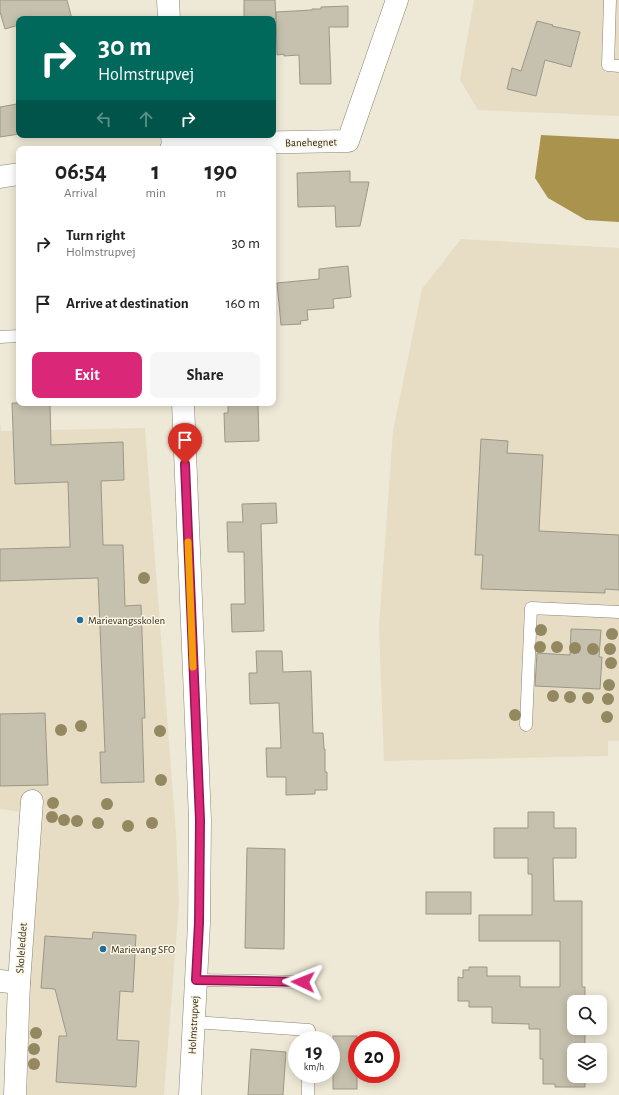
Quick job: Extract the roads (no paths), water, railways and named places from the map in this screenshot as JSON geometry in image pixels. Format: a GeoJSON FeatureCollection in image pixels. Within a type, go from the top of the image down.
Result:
{"type":"FeatureCollection","features":[{"type":"Feature","properties":{"kind":"street"},"geometry":{"type":"LineString","coordinates":[[168,0],[169,16]]}},
{"type":"Feature","properties":{"kind":"street","name":"Banehegnet"},"geometry":{"type":"LineString","coordinates":[[185,146],[193,144],[348,141],[397,0]]}},
{"type":"Feature","properties":{"kind":"street"},"geometry":{"type":"LineString","coordinates":[[0,177],[16,174]]}},
{"type":"Feature","properties":{"kind":"street","name":"Holmstrupvej"},"geometry":{"type":"LineString","coordinates":[[183,406],[200,820],[199,923],[190,1095]]}},
{"type":"Feature","properties":{"kind":"street","name":"Skoleleddet"},"geometry":{"type":"LineString","coordinates":[[15,1095],[10,982],[32,801]]}},
{"type":"Feature","properties":{"kind":"lane"},"geometry":{"type":"LineString","coordinates":[[610,0],[608,65],[619,66]]}},
{"type":"Feature","properties":{"kind":"lane"},"geometry":{"type":"LineString","coordinates":[[0,337],[16,336]]}},
{"type":"Feature","properties":{"kind":"lane"},"geometry":{"type":"LineString","coordinates":[[526,725],[531,608],[619,612]]}},
{"type":"Feature","properties":{"kind":"lane"},"geometry":{"type":"LineString","coordinates":[[196,980],[303,982]]}},
{"type":"Feature","properties":{"kind":"lane"},"geometry":{"type":"LineString","coordinates":[[194,1022],[309,1031]]}},
{"type":"Feature","properties":{"kind":"lane"},"geometry":{"type":"LineString","coordinates":[[308,1083],[308,1095]]}},
{"type":"Feature","properties":{"kind":"place","name":"Marievangsskolen"},"geometry":{"type":"Point","coordinates":[80,620]}},
{"type":"Feature","properties":{"kind":"place","name":"Marievang SFO"},"geometry":{"type":"Point","coordinates":[103,949]}}]}
